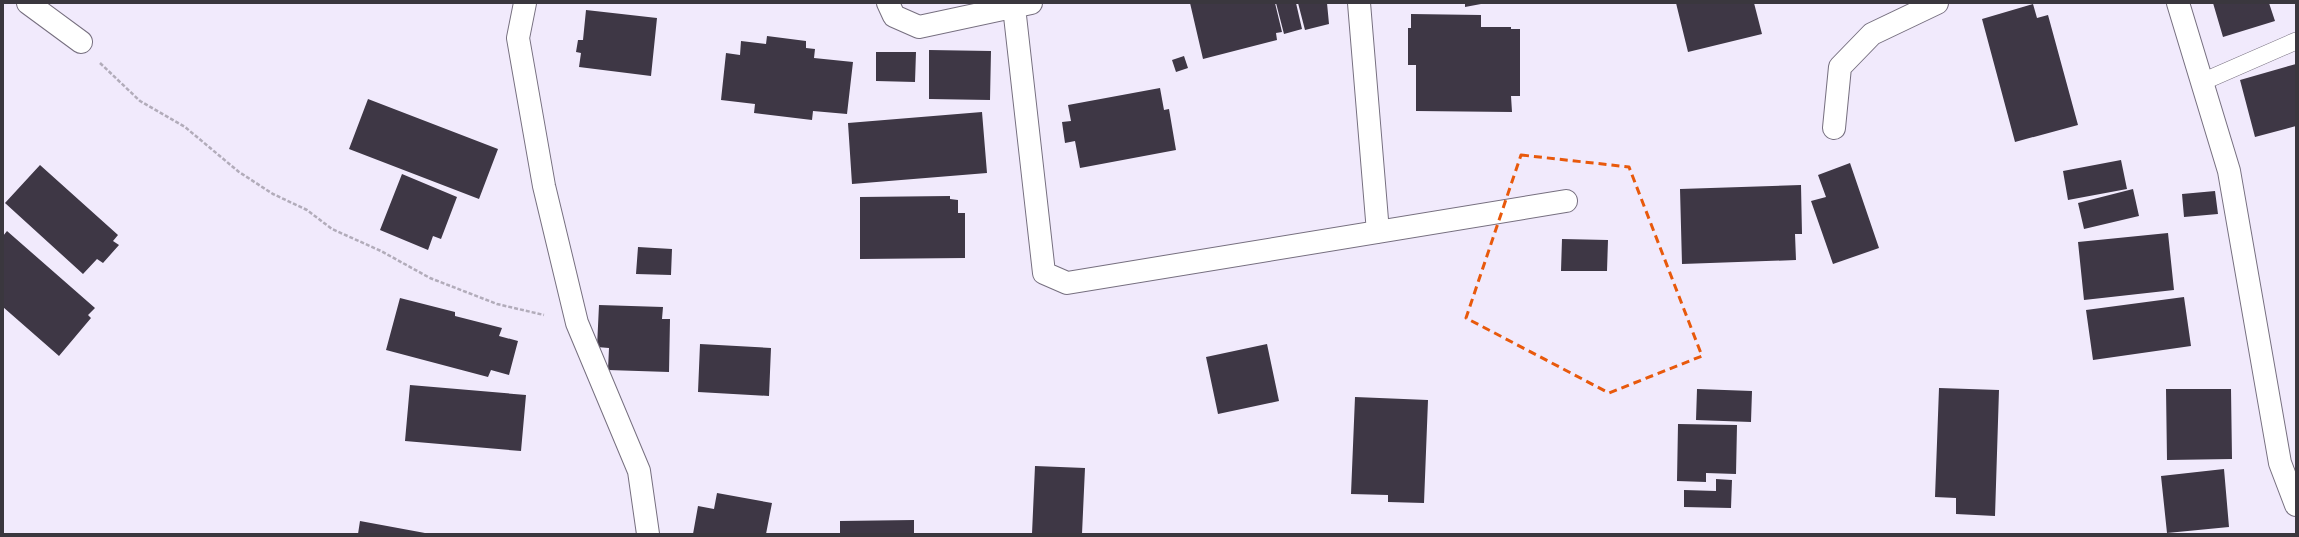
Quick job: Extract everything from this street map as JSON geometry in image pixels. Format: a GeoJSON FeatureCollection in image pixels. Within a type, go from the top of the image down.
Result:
{"type":"FeatureCollection","features":[{"type":"Feature","properties":{"kind":"street"},"geometry":{"type":"LineString","coordinates":[[28,3],[81,42]]}},
{"type":"Feature","properties":{"kind":"street"},"geometry":{"type":"LineString","coordinates":[[525,3],[518,38],[544,186],[577,323],[639,471],[648,534]]}},
{"type":"Feature","properties":{"kind":"street"},"geometry":{"type":"LineString","coordinates":[[888,3],[894,16],[918,28],[1023,5],[1044,273],[1067,283],[1566,201]]}},
{"type":"Feature","properties":{"kind":"street"},"geometry":{"type":"LineString","coordinates":[[1359,3],[1378,232]]}},
{"type":"Feature","properties":{"kind":"street"},"geometry":{"type":"LineString","coordinates":[[1834,128],[1840,67],[1872,34],[1937,3]]}},
{"type":"Feature","properties":{"kind":"street"},"geometry":{"type":"LineString","coordinates":[[2178,3],[2229,171],[2280,463],[2296,505]]}},
{"type":"Feature","properties":{"kind":"lane"},"geometry":{"type":"LineString","coordinates":[[2202,82],[2296,41]]}},
{"type":"Feature","properties":{"kind":"path"},"geometry":{"type":"LineString","coordinates":[[81,42],[110,75],[140,101],[185,127],[239,172],[273,194],[307,210],[332,229],[381,251],[430,278],[497,304],[577,323]]}},
{"type":"Feature","properties":{"kind":"highlighted area"},"geometry":{"type":"Polygon","coordinates":[[[1521,155],[1629,167],[1702,356],[1609,393],[1466,318],[1521,155]]]}},
{"type":"Feature","properties":{"kind":"building"},"geometry":{"type":"Polygon","coordinates":[[[1190,3],[1275,3],[1282,32],[1276,33],[1277,40],[1203,59],[1190,3]]]}},
{"type":"Feature","properties":{"kind":"building"},"geometry":{"type":"Polygon","coordinates":[[[1276,3],[1296,3],[1302,29],[1284,34],[1276,3]]]}},
{"type":"Feature","properties":{"kind":"building"},"geometry":{"type":"Polygon","coordinates":[[[1298,3],[1327,3],[1329,24],[1305,30],[1298,3]]]}},
{"type":"Feature","properties":{"kind":"building"},"geometry":{"type":"Polygon","coordinates":[[[1465,3],[1481,3],[1481,4],[1465,7],[1465,3]]]}},
{"type":"Feature","properties":{"kind":"building"},"geometry":{"type":"Polygon","coordinates":[[[1676,3],[1754,3],[1762,34],[1688,52],[1676,3]]]}},
{"type":"Feature","properties":{"kind":"building"},"geometry":{"type":"Polygon","coordinates":[[[2213,3],[2269,3],[2275,21],[2223,37],[2213,3]]]}},
{"type":"Feature","properties":{"kind":"building"},"geometry":{"type":"Polygon","coordinates":[[[2033,4],[2037,18],[2048,15],[2078,125],[2015,142],[1982,19],[2033,4]]]}},
{"type":"Feature","properties":{"kind":"building"},"geometry":{"type":"Polygon","coordinates":[[[586,10],[657,18],[651,76],[579,67],[581,53],[576,52],[578,40],[583,40],[586,10]]]}},
{"type":"Feature","properties":{"kind":"building"},"geometry":{"type":"Polygon","coordinates":[[[1411,14],[1481,15],[1481,27],[1511,27],[1511,29],[1520,29],[1520,96],[1511,96],[1512,112],[1416,111],[1416,65],[1408,65],[1408,28],[1411,28],[1411,14]]]}},
{"type":"Feature","properties":{"kind":"building"},"geometry":{"type":"Polygon","coordinates":[[[767,36],[806,41],[806,48],[815,49],[814,58],[853,62],[847,114],[813,111],[812,120],[754,113],[755,104],[721,100],[726,53],[740,55],[741,41],[766,44],[767,36]]]}},
{"type":"Feature","properties":{"kind":"building"},"geometry":{"type":"Polygon","coordinates":[[[929,50],[991,51],[990,100],[929,99],[929,50]]]}},
{"type":"Feature","properties":{"kind":"building"},"geometry":{"type":"Polygon","coordinates":[[[876,52],[916,52],[915,82],[876,81],[876,52]]]}},
{"type":"Feature","properties":{"kind":"building"},"geometry":{"type":"Polygon","coordinates":[[[1184,56],[1188,68],[1176,72],[1172,60],[1184,56]]]}},
{"type":"Feature","properties":{"kind":"building"},"geometry":{"type":"Polygon","coordinates":[[[2296,64],[2296,126],[2255,137],[2240,80],[2296,64]]]}},
{"type":"Feature","properties":{"kind":"building"},"geometry":{"type":"Polygon","coordinates":[[[1160,88],[1164,110],[1169,109],[1176,150],[1080,168],[1075,141],[1065,143],[1062,122],[1071,121],[1068,105],[1160,88]]]}},
{"type":"Feature","properties":{"kind":"building"},"geometry":{"type":"Polygon","coordinates":[[[368,99],[498,149],[479,199],[349,149],[368,99]]]}},
{"type":"Feature","properties":{"kind":"building"},"geometry":{"type":"Polygon","coordinates":[[[982,112],[987,173],[852,184],[848,123],[982,112]]]}},
{"type":"Feature","properties":{"kind":"building"},"geometry":{"type":"Polygon","coordinates":[[[2121,160],[2127,189],[2068,200],[2063,171],[2121,160]]]}},
{"type":"Feature","properties":{"kind":"building"},"geometry":{"type":"Polygon","coordinates":[[[1850,163],[1879,248],[1833,264],[1811,201],[1826,197],[1818,175],[1850,163]]]}},
{"type":"Feature","properties":{"kind":"building"},"geometry":{"type":"Polygon","coordinates":[[[40,165],[118,235],[113,241],[119,245],[103,263],[97,259],[83,274],[5,203],[40,165]]]}},
{"type":"Feature","properties":{"kind":"building"},"geometry":{"type":"Polygon","coordinates":[[[402,174],[457,197],[441,239],[433,236],[428,250],[380,230],[402,174]]]}},
{"type":"Feature","properties":{"kind":"building"},"geometry":{"type":"Polygon","coordinates":[[[1801,185],[1802,234],[1795,234],[1796,260],[1682,264],[1680,189],[1801,185]]]}},
{"type":"Feature","properties":{"kind":"building"},"geometry":{"type":"Polygon","coordinates":[[[2133,189],[2139,216],[2084,229],[2078,203],[2133,189]]]}},
{"type":"Feature","properties":{"kind":"building"},"geometry":{"type":"Polygon","coordinates":[[[2215,191],[2218,214],[2184,217],[2182,194],[2215,191]]]}},
{"type":"Feature","properties":{"kind":"building"},"geometry":{"type":"Polygon","coordinates":[[[950,196],[950,199],[958,200],[958,213],[965,213],[965,258],[860,259],[860,197],[950,196]]]}},
{"type":"Feature","properties":{"kind":"building"},"geometry":{"type":"Polygon","coordinates":[[[7,231],[95,308],[88,315],[91,318],[59,356],[3,307],[3,236],[7,231]]]}},
{"type":"Feature","properties":{"kind":"building"},"geometry":{"type":"Polygon","coordinates":[[[2168,233],[2174,290],[2084,300],[2078,242],[2168,233]]]}},
{"type":"Feature","properties":{"kind":"building"},"geometry":{"type":"Polygon","coordinates":[[[1562,239],[1608,240],[1607,271],[1561,271],[1562,239]]]}},
{"type":"Feature","properties":{"kind":"building"},"geometry":{"type":"Polygon","coordinates":[[[638,247],[672,249],[671,275],[636,274],[638,247]]]}},
{"type":"Feature","properties":{"kind":"building"},"geometry":{"type":"Polygon","coordinates":[[[2184,297],[2191,346],[2093,360],[2086,310],[2184,297]]]}},
{"type":"Feature","properties":{"kind":"building"},"geometry":{"type":"Polygon","coordinates":[[[400,298],[455,312],[455,316],[502,328],[499,336],[518,341],[509,375],[491,370],[488,377],[386,350],[400,298]]]}},
{"type":"Feature","properties":{"kind":"building"},"geometry":{"type":"Polygon","coordinates":[[[599,305],[663,307],[662,319],[670,319],[669,372],[608,370],[609,348],[597,347],[599,305]]]}},
{"type":"Feature","properties":{"kind":"building"},"geometry":{"type":"Polygon","coordinates":[[[700,344],[771,348],[769,396],[698,392],[700,344]]]}},
{"type":"Feature","properties":{"kind":"building"},"geometry":{"type":"Polygon","coordinates":[[[1267,344],[1279,401],[1218,414],[1206,357],[1267,344]]]}},
{"type":"Feature","properties":{"kind":"building"},"geometry":{"type":"Polygon","coordinates":[[[410,385],[526,395],[521,451],[405,441],[410,385]]]}},
{"type":"Feature","properties":{"kind":"building"},"geometry":{"type":"Polygon","coordinates":[[[1939,388],[1999,390],[1995,516],[1956,514],[1956,498],[1935,497],[1939,388]]]}},
{"type":"Feature","properties":{"kind":"building"},"geometry":{"type":"Polygon","coordinates":[[[1697,389],[1752,391],[1751,422],[1696,420],[1697,389]]]}},
{"type":"Feature","properties":{"kind":"building"},"geometry":{"type":"Polygon","coordinates":[[[2166,389],[2231,389],[2232,459],[2167,460],[2166,389]]]}},
{"type":"Feature","properties":{"kind":"building"},"geometry":{"type":"Polygon","coordinates":[[[1355,397],[1428,400],[1424,503],[1388,502],[1388,495],[1351,494],[1355,397]]]}},
{"type":"Feature","properties":{"kind":"building"},"geometry":{"type":"Polygon","coordinates":[[[1678,424],[1737,425],[1736,474],[1706,473],[1706,482],[1677,481],[1678,424]]]}},
{"type":"Feature","properties":{"kind":"building"},"geometry":{"type":"Polygon","coordinates":[[[1035,466],[1085,468],[1082,534],[1032,534],[1035,466]]]}},
{"type":"Feature","properties":{"kind":"building"},"geometry":{"type":"Polygon","coordinates":[[[2224,469],[2229,527],[2167,533],[2161,476],[2224,469]]]}},
{"type":"Feature","properties":{"kind":"building"},"geometry":{"type":"Polygon","coordinates":[[[1716,479],[1732,480],[1731,508],[1684,507],[1684,490],[1716,491],[1716,479]]]}},
{"type":"Feature","properties":{"kind":"building"},"geometry":{"type":"Polygon","coordinates":[[[717,493],[772,503],[766,534],[693,534],[698,506],[714,509],[717,493]]]}},
{"type":"Feature","properties":{"kind":"building"},"geometry":{"type":"Polygon","coordinates":[[[914,520],[914,534],[840,534],[840,521],[914,520]]]}},
{"type":"Feature","properties":{"kind":"building"},"geometry":{"type":"Polygon","coordinates":[[[360,521],[425,533],[425,534],[358,534],[360,521]]]}}]}
